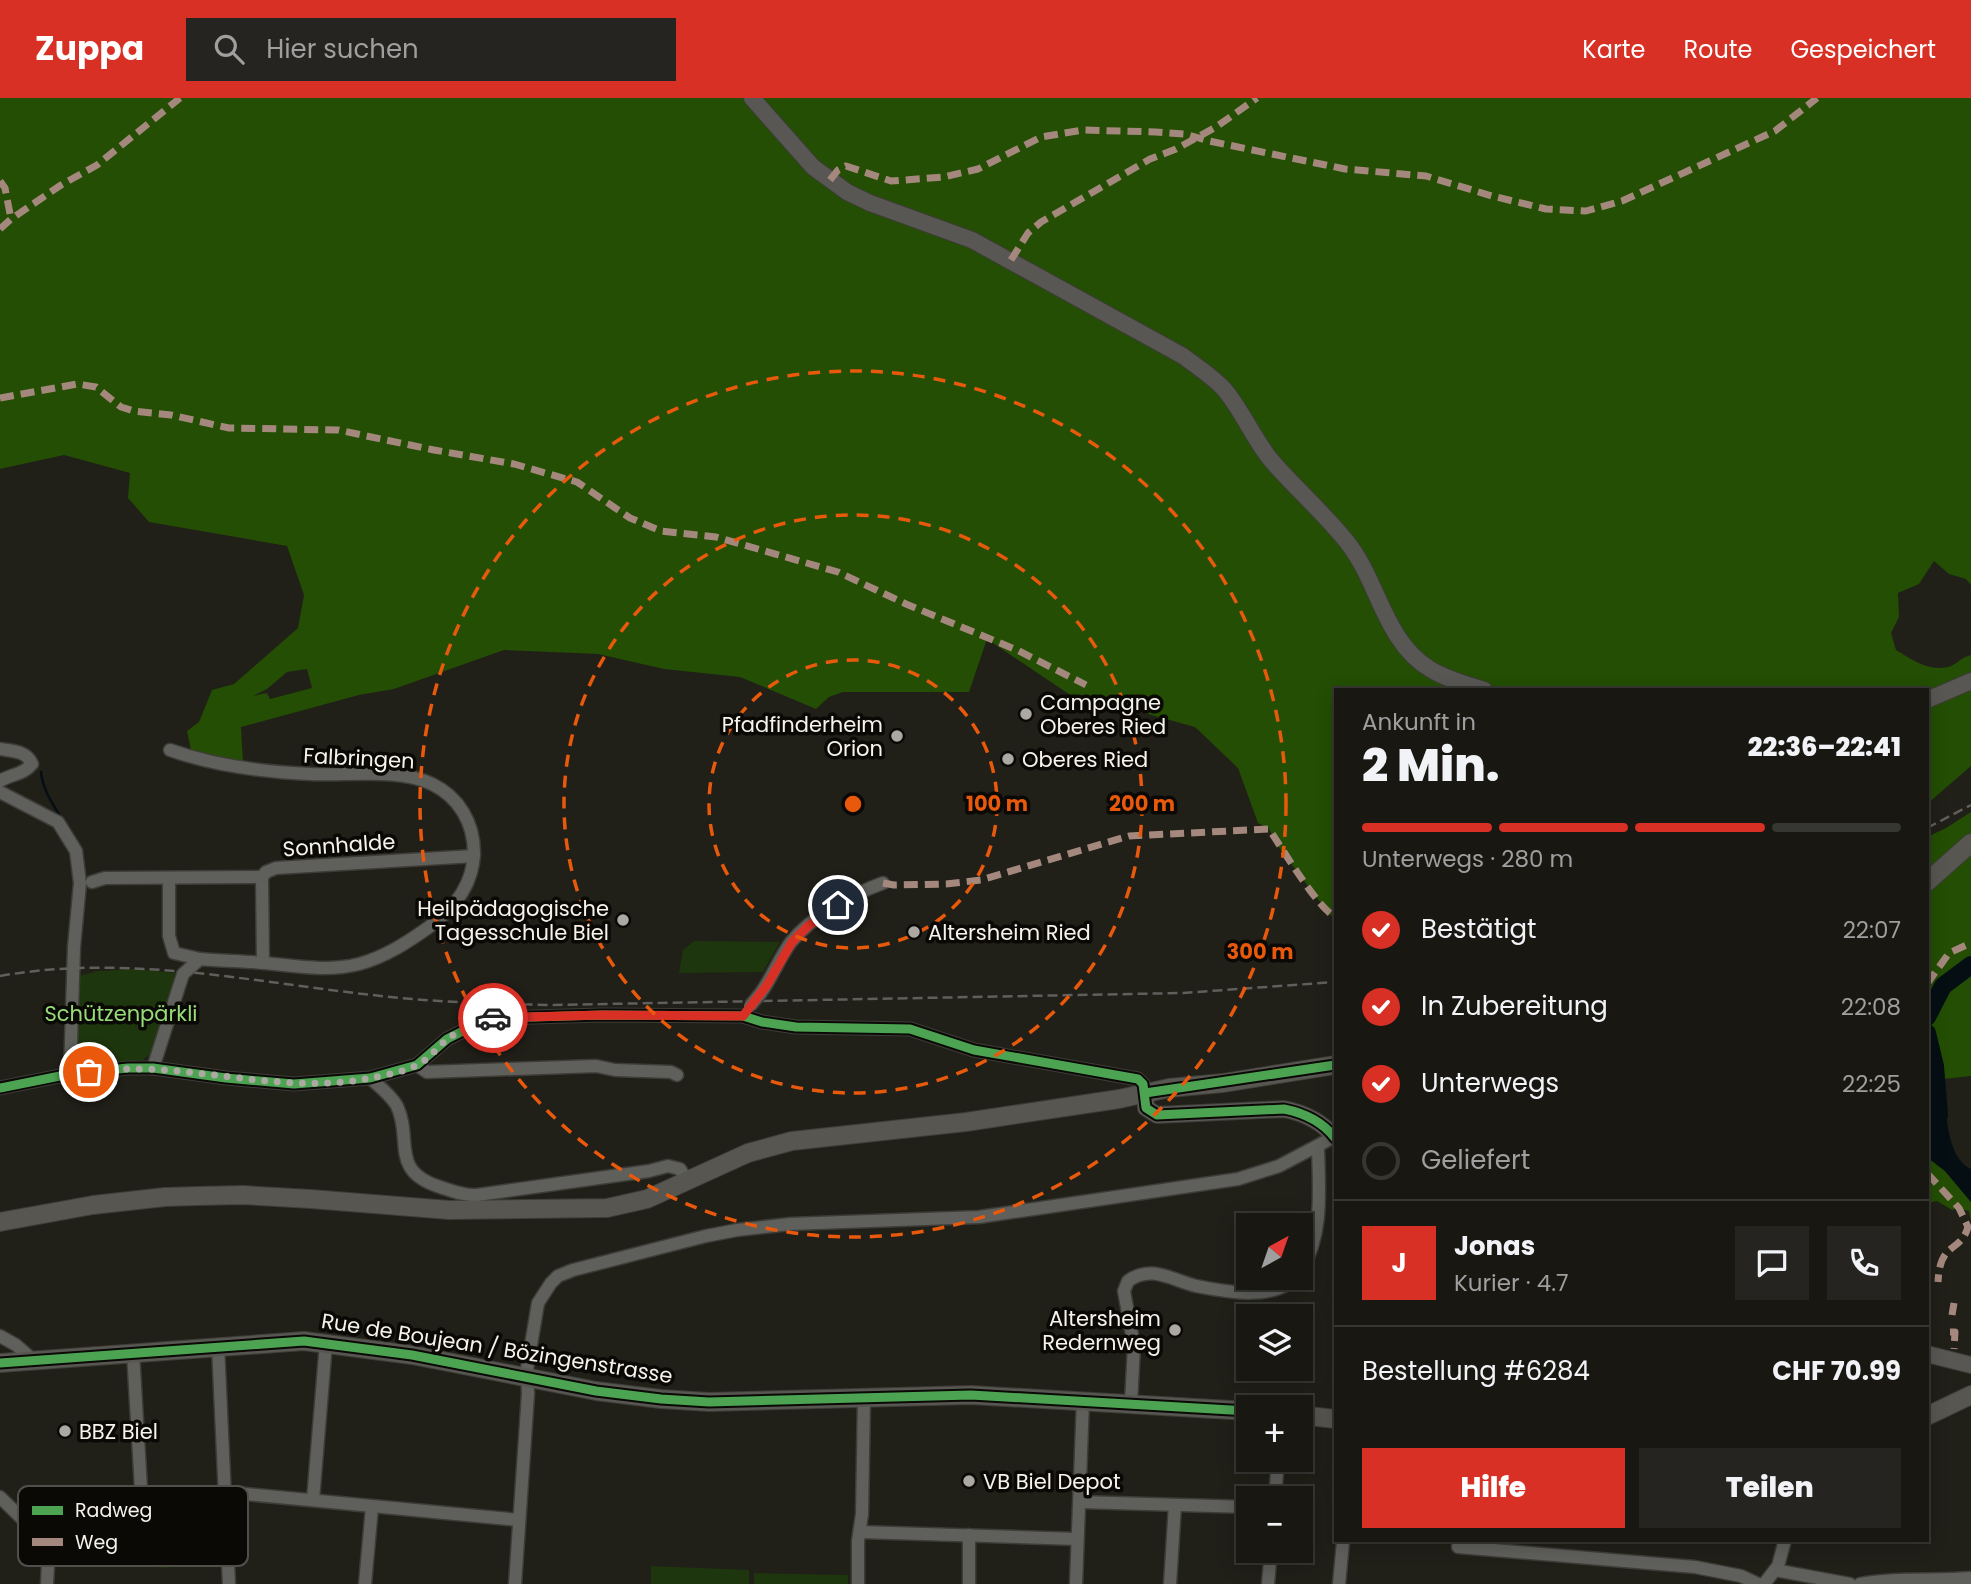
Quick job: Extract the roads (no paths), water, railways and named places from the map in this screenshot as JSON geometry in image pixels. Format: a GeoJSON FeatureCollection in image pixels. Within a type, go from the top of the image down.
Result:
{"type":"FeatureCollection","features":[{"type":"Feature","properties":{"kind":"main road"},"geometry":{"type":"LineString","coordinates":[[1929,880],[1971,843]]}},
{"type":"Feature","properties":{"kind":"main road"},"geometry":{"type":"LineString","coordinates":[[0,1222],[114,1202],[165,1197],[312,1199],[449,1210],[592,1209],[621,1206],[647,1199],[748,1153],[792,1141],[966,1122],[1334,1065]]}},
{"type":"Feature","properties":{"kind":"main road","name":"Rue de Boujean / Bözingenstrasse"},"geometry":{"type":"LineString","coordinates":[[0,1363],[292,1341],[412,1355],[615,1394],[674,1400],[709,1402],[971,1395],[1236,1410]]}},
{"type":"Feature","properties":{"kind":"main road"},"geometry":{"type":"LineString","coordinates":[[1929,1415],[1971,1395]]}},
{"type":"Feature","properties":{"kind":"main road"},"geometry":{"type":"LineString","coordinates":[[1313,1416],[1334,1419]]}},
{"type":"Feature","properties":{"kind":"street"},"geometry":{"type":"LineString","coordinates":[[752,98],[813,167],[848,192],[870,203],[972,240],[1183,356],[1202,370],[1224,389],[1269,457],[1347,541],[1366,569],[1392,631],[1404,647],[1427,668],[1478,688]]}},
{"type":"Feature","properties":{"kind":"street"},"geometry":{"type":"LineString","coordinates":[[1929,699],[1971,681]]}},
{"type":"Feature","properties":{"kind":"street"},"geometry":{"type":"LineString","coordinates":[[0,749],[28,756],[32,764],[22,774],[8,776],[0,781]]}},
{"type":"Feature","properties":{"kind":"street","name":"Falbringen"},"geometry":{"type":"LineString","coordinates":[[170,750],[219,763],[276,772],[387,775],[421,780],[444,791],[460,808],[472,833],[474,856],[471,874],[458,901],[434,923],[386,954],[361,963],[334,968],[200,959]]}},
{"type":"Feature","properties":{"kind":"street"},"geometry":{"type":"LineString","coordinates":[[0,792],[58,822],[76,851],[80,883],[74,947],[70,1074]]}},
{"type":"Feature","properties":{"kind":"street","name":"Sonnhalde"},"geometry":{"type":"LineString","coordinates":[[92,882],[105,878],[262,877],[276,868],[474,856]]}},
{"type":"Feature","properties":{"kind":"street"},"geometry":{"type":"LineString","coordinates":[[262,877],[263,963]]}},
{"type":"Feature","properties":{"kind":"street"},"geometry":{"type":"LineString","coordinates":[[169,879],[169,936],[183,974]]}},
{"type":"Feature","properties":{"kind":"street"},"geometry":{"type":"LineString","coordinates":[[746,1011],[801,932],[858,893],[883,883]]}},
{"type":"Feature","properties":{"kind":"street"},"geometry":{"type":"LineString","coordinates":[[174,953],[200,959]]}},
{"type":"Feature","properties":{"kind":"street"},"geometry":{"type":"LineString","coordinates":[[153,1068],[183,974],[200,959]]}},
{"type":"Feature","properties":{"kind":"street"},"geometry":{"type":"LineString","coordinates":[[0,1088],[70,1074],[128,1068],[153,1068],[294,1084],[370,1078],[417,1066],[447,1039],[483,1021],[496,1018],[746,1011],[762,1022],[796,1027],[921,1031],[974,1050],[1138,1079],[1143,1084],[1146,1108],[1157,1115],[1283,1110],[1308,1116],[1334,1135],[1279,1166],[1238,1179],[979,1217],[790,1224],[737,1230],[558,1276],[542,1294],[536,1314],[528,1377],[515,1584]]}},
{"type":"Feature","properties":{"kind":"street"},"geometry":{"type":"LineString","coordinates":[[417,1066],[427,1072],[596,1066],[615,1070],[671,1072],[677,1075]]}},
{"type":"Feature","properties":{"kind":"street"},"geometry":{"type":"LineString","coordinates":[[370,1078],[396,1103],[406,1156],[413,1172],[433,1185],[460,1194],[477,1195],[668,1166],[680,1169],[687,1181]]}},
{"type":"Feature","properties":{"kind":"street"},"geometry":{"type":"LineString","coordinates":[[1313,1247],[1320,1220],[1318,1146]]}},
{"type":"Feature","properties":{"kind":"street"},"geometry":{"type":"LineString","coordinates":[[1131,1403],[1134,1360],[1124,1291],[1128,1281],[1140,1275],[1158,1273],[1197,1286],[1256,1293],[1268,1290]]}},
{"type":"Feature","properties":{"kind":"street"},"geometry":{"type":"LineString","coordinates":[[0,1336],[16,1345],[33,1360]]}},
{"type":"Feature","properties":{"kind":"street"},"geometry":{"type":"LineString","coordinates":[[313,1500],[326,1343]]}},
{"type":"Feature","properties":{"kind":"street"},"geometry":{"type":"LineString","coordinates":[[218,1346],[224,1486]]}},
{"type":"Feature","properties":{"kind":"street"},"geometry":{"type":"LineString","coordinates":[[133,1352],[143,1486]]}},
{"type":"Feature","properties":{"kind":"street"},"geometry":{"type":"LineString","coordinates":[[1929,1354],[1971,1365]]}},
{"type":"Feature","properties":{"kind":"street"},"geometry":{"type":"LineString","coordinates":[[858,1584],[864,1398]]}},
{"type":"Feature","properties":{"kind":"street"},"geometry":{"type":"LineString","coordinates":[[1076,1584],[1083,1400]]}},
{"type":"Feature","properties":{"kind":"street"},"geometry":{"type":"LineString","coordinates":[[248,1494],[519,1520]]}},
{"type":"Feature","properties":{"kind":"street"},"geometry":{"type":"LineString","coordinates":[[0,1497],[18,1514]]}},
{"type":"Feature","properties":{"kind":"street"},"geometry":{"type":"LineString","coordinates":[[1080,1502],[1236,1507]]}},
{"type":"Feature","properties":{"kind":"street"},"geometry":{"type":"LineString","coordinates":[[1170,1584],[1175,1505]]}},
{"type":"Feature","properties":{"kind":"street"},"geometry":{"type":"LineString","coordinates":[[365,1584],[372,1507]]}},
{"type":"Feature","properties":{"kind":"street"},"geometry":{"type":"LineString","coordinates":[[860,1532],[1077,1539]]}},
{"type":"Feature","properties":{"kind":"street"},"geometry":{"type":"LineString","coordinates":[[968,1584],[969,1535]]}},
{"type":"Feature","properties":{"kind":"street"},"geometry":{"type":"LineString","coordinates":[[1339,1584],[1343,1542]]}},
{"type":"Feature","properties":{"kind":"street"},"geometry":{"type":"LineString","coordinates":[[1764,1584],[1775,1570],[1784,1542]]}},
{"type":"Feature","properties":{"kind":"street"},"geometry":{"type":"LineString","coordinates":[[1459,1544],[1695,1567],[1741,1576],[1758,1584]]}},
{"type":"Feature","properties":{"kind":"street"},"geometry":{"type":"LineString","coordinates":[[1268,1584],[1270,1563]]}},
{"type":"Feature","properties":{"kind":"street"},"geometry":{"type":"LineString","coordinates":[[47,1584],[48,1566]]}},
{"type":"Feature","properties":{"kind":"street"},"geometry":{"type":"LineString","coordinates":[[228,1566],[229,1584]]}},
{"type":"Feature","properties":{"kind":"street"},"geometry":{"type":"LineString","coordinates":[[1775,1570],[1850,1584]]}},
{"type":"Feature","properties":{"kind":"street"},"geometry":{"type":"LineString","coordinates":[[1860,1584],[1888,1579],[1933,1581],[1970,1578]]}},
{"type":"Feature","properties":{"kind":"waterway"},"geometry":{"type":"LineString","coordinates":[[41,772],[46,791],[62,819]]}},
{"type":"Feature","properties":{"kind":"waterway"},"geometry":{"type":"LineString","coordinates":[[1929,1013],[1943,986],[1971,965]]}},
{"type":"Feature","properties":{"kind":"waterway"},"geometry":{"type":"LineString","coordinates":[[1929,1041],[1935,1066],[1939,1115]]}},
{"type":"Feature","properties":{"kind":"railway"},"geometry":{"type":"LineString","coordinates":[[1929,827],[1971,805]]}},
{"type":"Feature","properties":{"kind":"railway"},"geometry":{"type":"LineString","coordinates":[[0,976],[47,970],[140,969],[395,997],[553,1005],[1183,993],[1334,982]]}},
{"type":"Feature","properties":{"kind":"place","name":"Campagne Oberes Ried"},"geometry":{"type":"Point","coordinates":[1026,714]}},
{"type":"Feature","properties":{"kind":"place","name":"Pfadfinderheim Orion"},"geometry":{"type":"Point","coordinates":[897,736]}},
{"type":"Feature","properties":{"kind":"place","name":"Oberes Ried"},"geometry":{"type":"Point","coordinates":[1008,759]}},
{"type":"Feature","properties":{"kind":"place","name":"Heilpädagogische Tagesschule Biel"},"geometry":{"type":"Point","coordinates":[623,920]}},
{"type":"Feature","properties":{"kind":"place","name":"Altersheim Ried"},"geometry":{"type":"Point","coordinates":[914,932]}},
{"type":"Feature","properties":{"kind":"place","name":"Altersheim Redernweg"},"geometry":{"type":"Point","coordinates":[1175,1330]}},
{"type":"Feature","properties":{"kind":"place","name":"BBZ Biel"},"geometry":{"type":"Point","coordinates":[65,1431]}},
{"type":"Feature","properties":{"kind":"place","name":"VB Biel Depot"},"geometry":{"type":"Point","coordinates":[969,1481]}},
{"type":"Feature","properties":{"kind":"park label","name":"Schützenpärkli"},"geometry":{"type":"Point","coordinates":[121,1013]}}]}
